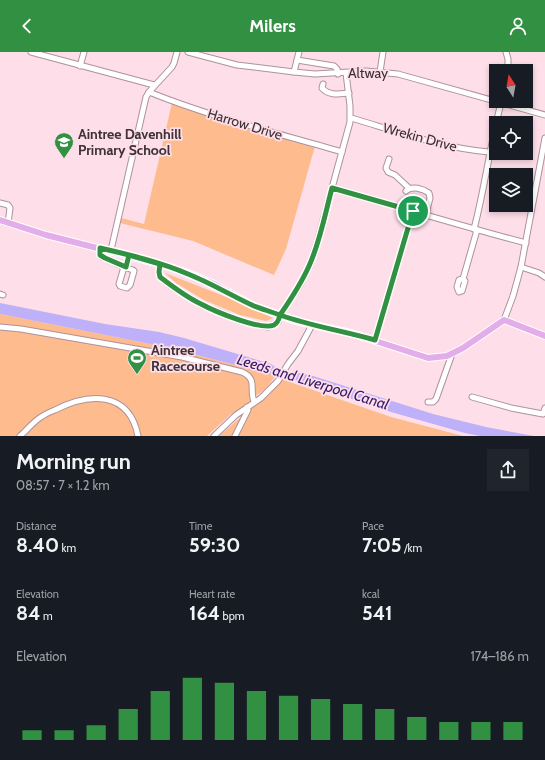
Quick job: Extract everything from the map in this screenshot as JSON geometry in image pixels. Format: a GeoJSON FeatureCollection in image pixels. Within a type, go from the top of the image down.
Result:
{"type":"FeatureCollection","features":[{"type":"Feature","properties":{"kind":"main road"},"geometry":{"type":"LineString","coordinates":[[0,220],[46,235],[111,250],[188,273],[214,284],[254,306],[312,325],[351,333],[375,340],[428,358],[452,354],[480,338],[504,320],[545,336]]}},
{"type":"Feature","properties":{"kind":"street"},"geometry":{"type":"LineString","coordinates":[[31,52],[154,85]]}},
{"type":"Feature","properties":{"kind":"street"},"geometry":{"type":"LineString","coordinates":[[80,66],[84,52]]}},
{"type":"Feature","properties":{"kind":"street"},"geometry":{"type":"LineString","coordinates":[[111,250],[138,131],[149,92],[172,67],[177,52]]}},
{"type":"Feature","properties":{"kind":"street","name":"Altway"},"geometry":{"type":"LineString","coordinates":[[188,52],[238,65],[294,72],[338,74],[366,71],[400,74],[489,99]]}},
{"type":"Feature","properties":{"kind":"street"},"geometry":{"type":"LineString","coordinates":[[294,72],[299,52]]}},
{"type":"Feature","properties":{"kind":"street"},"geometry":{"type":"LineString","coordinates":[[380,72],[383,52]]}},
{"type":"Feature","properties":{"kind":"street"},"geometry":{"type":"LineString","coordinates":[[506,52],[508,64]]}},
{"type":"Feature","properties":{"kind":"street"},"geometry":{"type":"LineString","coordinates":[[297,60],[334,66],[337,69],[338,74]]}},
{"type":"Feature","properties":{"kind":"street"},"geometry":{"type":"LineString","coordinates":[[160,264],[160,277],[202,305],[246,322],[268,326],[274,325],[278,322],[280,315],[300,285],[310,265],[342,152],[350,118],[349,93],[346,73]]}},
{"type":"Feature","properties":{"kind":"street"},"geometry":{"type":"LineString","coordinates":[[322,84],[322,88],[325,92],[330,94],[349,93]]}},
{"type":"Feature","properties":{"kind":"street","name":"Harrow Drive"},"geometry":{"type":"LineString","coordinates":[[149,92],[176,103],[245,125],[342,152]]}},
{"type":"Feature","properties":{"kind":"street","name":"Altway"},"geometry":{"type":"LineString","coordinates":[[521,108],[545,115]]}},
{"type":"Feature","properties":{"kind":"street","name":"Wrekin Drive"},"geometry":{"type":"LineString","coordinates":[[350,118],[446,145],[489,152]]}},
{"type":"Feature","properties":{"kind":"street"},"geometry":{"type":"LineString","coordinates":[[504,320],[513,296],[521,267],[545,138]]}},
{"type":"Feature","properties":{"kind":"street"},"geometry":{"type":"LineString","coordinates":[[463,279],[476,230],[489,152]]}},
{"type":"Feature","properties":{"kind":"street"},"geometry":{"type":"LineString","coordinates":[[389,159],[386,168],[388,172],[395,175],[408,189],[414,187],[429,193],[430,198],[426,214]]}},
{"type":"Feature","properties":{"kind":"street"},"geometry":{"type":"LineString","coordinates":[[332,188],[526,243]]}},
{"type":"Feature","properties":{"kind":"street"},"geometry":{"type":"LineString","coordinates":[[0,203],[8,205],[10,208],[8,223]]}},
{"type":"Feature","properties":{"kind":"street"},"geometry":{"type":"LineString","coordinates":[[375,340],[413,211]]}},
{"type":"Feature","properties":{"kind":"street"},"geometry":{"type":"LineString","coordinates":[[100,248],[100,255],[125,267],[129,255]]}},
{"type":"Feature","properties":{"kind":"street"},"geometry":{"type":"LineString","coordinates":[[521,267],[539,273],[545,278]]}},
{"type":"Feature","properties":{"kind":"street"},"geometry":{"type":"LineString","coordinates":[[214,436],[254,401],[261,398],[280,379],[286,367],[298,351],[312,325]]}},
{"type":"Feature","properties":{"kind":"street"},"geometry":{"type":"LineString","coordinates":[[0,327],[21,329],[182,358],[242,372],[250,377],[253,387],[252,398],[254,401]]}},
{"type":"Feature","properties":{"kind":"street"},"geometry":{"type":"LineString","coordinates":[[428,402],[433,402],[436,399],[452,354]]}},
{"type":"Feature","properties":{"kind":"street"},"geometry":{"type":"LineString","coordinates":[[472,397],[511,408],[543,414],[545,408]]}},
{"type":"Feature","properties":{"kind":"street"},"geometry":{"type":"LineString","coordinates":[[20,436],[41,417],[67,404],[80,400],[97,398],[111,400],[121,405],[136,425],[138,436]]}},
{"type":"Feature","properties":{"kind":"street"},"geometry":{"type":"LineString","coordinates":[[235,436],[248,410],[247,407]]}},
{"type":"Feature","properties":{"kind":"shaded area"},"geometry":{"type":"Polygon","coordinates":[[[172,103],[225,120],[230,125],[237,128],[252,128],[315,146],[286,249],[274,275],[193,241],[120,223],[121,218],[144,224],[172,103]]]}},
{"type":"Feature","properties":{"kind":"shaded area"},"geometry":{"type":"Polygon","coordinates":[[[165,273],[234,300],[273,318],[266,321],[240,315],[204,300],[176,283],[165,273]]]}},
{"type":"Feature","properties":{"kind":"shaded area","name":"Aintree Racecourse"},"geometry":{"type":"Polygon","coordinates":[[[0,314],[166,347],[270,374],[275,373],[273,376],[274,378],[266,388],[250,399],[259,403],[269,395],[281,379],[391,417],[463,436],[219,436],[241,417],[231,414],[207,436],[0,436],[0,314]]]}},
{"type":"Feature","properties":{"kind":"water","name":"Leeds and Liverpool Canal"},"geometry":{"type":"Polygon","coordinates":[[[0,303],[105,324],[159,332],[184,338],[271,364],[276,368],[289,373],[295,372],[313,376],[433,414],[486,427],[534,436],[480,436],[465,433],[391,412],[274,373],[270,374],[166,347],[0,314],[0,303]]]}},
{"type":"Feature","properties":{"kind":"place","name":"Aintree Davenhill Primary School"},"geometry":{"type":"Point","coordinates":[64,159]}},
{"type":"Feature","properties":{"kind":"place","name":"Aintree Racecourse"},"geometry":{"type":"Point","coordinates":[137,375]}},
{"type":"Feature","properties":{"kind":"route"},"geometry":{"type":"LineString","coordinates":[[413,211],[332,188],[310,265],[300,285],[280,315],[254,306],[214,284],[188,273],[160,264],[111,250],[100,248],[100,255],[124,267],[126,267],[129,255],[160,264],[160,277],[172,286],[202,305],[239,320],[268,326],[274,325],[278,322],[280,315],[296,321],[375,340],[413,211]]}}]}
